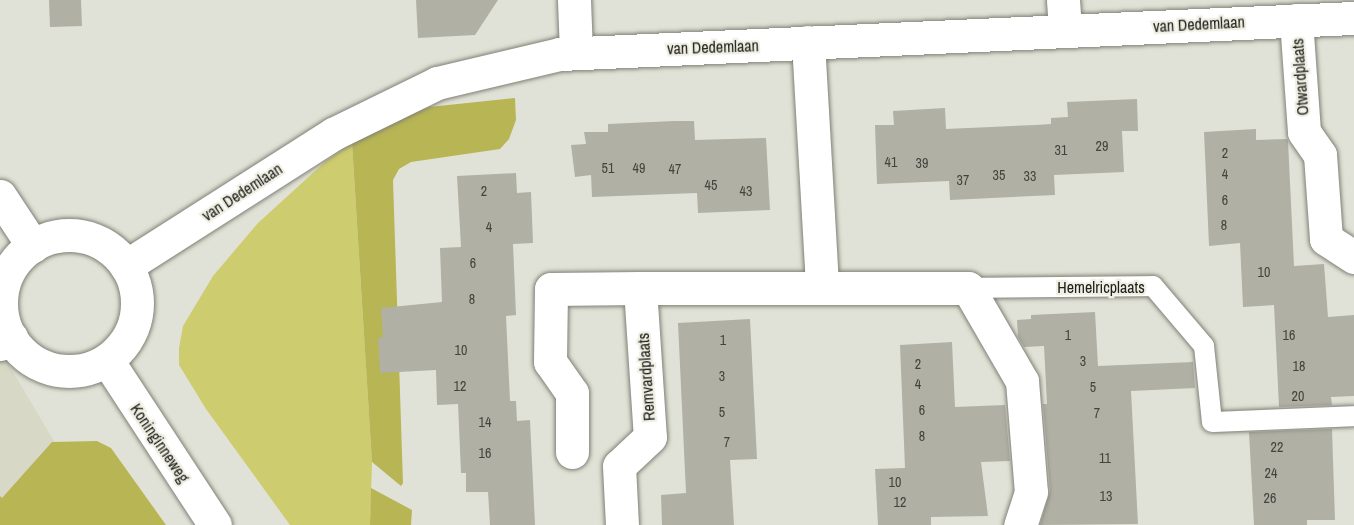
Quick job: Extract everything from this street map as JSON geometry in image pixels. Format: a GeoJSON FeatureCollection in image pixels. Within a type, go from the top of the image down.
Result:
{"type":"FeatureCollection","features":[{"type":"Feature","properties":{"kind":"street"},"geometry":{"type":"LineString","coordinates":[[574,0],[576,52]]}},
{"type":"Feature","properties":{"kind":"street","name":"van Dedemlaan"},"geometry":{"type":"LineString","coordinates":[[126,266],[333,134],[437,83],[576,52],[808,42],[1064,15],[1296,20],[1354,18]]}},
{"type":"Feature","properties":{"kind":"street","name":"Otwardplaats"},"geometry":{"type":"LineString","coordinates":[[1296,20],[1304,132],[1320,155],[1326,239],[1354,257]]}},
{"type":"Feature","properties":{"kind":"street"},"geometry":{"type":"LineString","coordinates":[[572,452],[572,393],[550,362],[551,289],[822,288],[808,42]]}},
{"type":"Feature","properties":{"kind":"street"},"geometry":{"type":"LineString","coordinates":[[0,196],[33,246]]}},
{"type":"Feature","properties":{"kind":"street"},"geometry":{"type":"LineString","coordinates":[[57,237],[83,237],[107,247],[126,266],[134,282],[137,299],[136,317],[130,334],[120,348],[106,360],[85,369],[61,371],[32,360],[5,340],[1,305],[3,288],[10,271],[20,257],[33,246],[57,237]]}},
{"type":"Feature","properties":{"kind":"street","name":"Remvardplaats"},"geometry":{"type":"LineString","coordinates":[[622,525],[619,466],[650,437],[640,288]]}},
{"type":"Feature","properties":{"kind":"street","name":"Hemelricplaats"},"geometry":{"type":"LineString","coordinates":[[822,288],[968,288]]}},
{"type":"Feature","properties":{"kind":"street"},"geometry":{"type":"LineString","coordinates":[[968,288],[1022,381],[1031,492],[1020,525]]}},
{"type":"Feature","properties":{"kind":"street","name":"Koninginneweg"},"geometry":{"type":"LineString","coordinates":[[106,360],[215,525]]}},
{"type":"Feature","properties":{"kind":"lane","name":"Hemelricplaats"},"geometry":{"type":"LineString","coordinates":[[968,288],[1153,286],[1204,346],[1212,422],[1354,416]]}},
{"type":"Feature","properties":{"kind":"shaded area"},"geometry":{"type":"Polygon","coordinates":[[[515,98],[516,120],[509,139],[500,149],[411,162],[399,169],[393,180],[403,483],[401,486],[372,462],[352,143],[371,129],[429,107],[515,98]]]}},
{"type":"Feature","properties":{"kind":"shaded area"},"geometry":{"type":"Polygon","coordinates":[[[352,143],[372,462],[370,525],[290,525],[206,409],[179,365],[179,348],[183,326],[213,276],[258,223],[326,161],[352,143]]]}},
{"type":"Feature","properties":{"kind":"shaded area"},"geometry":{"type":"Polygon","coordinates":[[[0,350],[95,510],[0,525],[0,350]]]}},
{"type":"Feature","properties":{"kind":"shaded area"},"geometry":{"type":"Polygon","coordinates":[[[97,441],[111,448],[166,525],[0,525],[0,496],[2,498],[52,442],[97,441]]]}},
{"type":"Feature","properties":{"kind":"shaded area"},"geometry":{"type":"Polygon","coordinates":[[[371,488],[412,510],[411,525],[370,525],[371,488]]]}},
{"type":"Feature","properties":{"kind":"building"},"geometry":{"type":"Polygon","coordinates":[[[49,0],[81,0],[82,26],[50,27],[49,0]]]}},
{"type":"Feature","properties":{"kind":"building"},"geometry":{"type":"Polygon","coordinates":[[[416,0],[498,0],[475,35],[418,38],[416,0]]]}},
{"type":"Feature","properties":{"kind":"building"},"geometry":{"type":"Polygon","coordinates":[[[1137,99],[1138,131],[1122,131],[1124,172],[1054,175],[1055,195],[950,200],[949,181],[877,184],[875,125],[894,125],[893,111],[945,108],[946,129],[1035,125],[1051,124],[1051,118],[1068,117],[1067,102],[1137,99]]]}},
{"type":"Feature","properties":{"kind":"building"},"geometry":{"type":"Polygon","coordinates":[[[694,121],[695,140],[766,138],[770,210],[698,213],[697,193],[592,197],[591,175],[575,177],[571,145],[586,144],[584,132],[608,132],[608,124],[694,121]]]}},
{"type":"Feature","properties":{"kind":"building"},"geometry":{"type":"Polygon","coordinates":[[[1256,129],[1256,140],[1287,139],[1288,141],[1294,266],[1324,264],[1328,317],[1354,315],[1354,396],[1331,397],[1332,405],[1279,407],[1274,305],[1243,307],[1240,243],[1209,246],[1204,132],[1256,129]]]}},
{"type":"Feature","properties":{"kind":"building"},"geometry":{"type":"Polygon","coordinates":[[[516,173],[517,193],[531,192],[533,243],[513,244],[516,315],[506,316],[510,401],[516,401],[517,421],[530,420],[535,525],[490,525],[488,492],[466,492],[466,473],[461,473],[458,404],[437,405],[436,370],[380,373],[378,338],[383,337],[381,308],[442,302],[440,248],[461,247],[457,176],[516,173]]]}},
{"type":"Feature","properties":{"kind":"building"},"geometry":{"type":"Polygon","coordinates":[[[1095,312],[1098,366],[1193,362],[1195,388],[1131,391],[1138,524],[1040,525],[1050,491],[1043,404],[1047,404],[1044,346],[1024,347],[1018,337],[1017,320],[1031,319],[1031,315],[1095,312]]]}},
{"type":"Feature","properties":{"kind":"building"},"geometry":{"type":"Polygon","coordinates":[[[750,319],[757,459],[730,460],[734,525],[662,525],[661,495],[686,493],[678,323],[750,319]]]}},
{"type":"Feature","properties":{"kind":"building"},"geometry":{"type":"Polygon","coordinates":[[[952,342],[955,407],[1005,405],[1010,461],[981,462],[988,516],[931,517],[931,525],[878,525],[875,469],[905,468],[900,345],[952,342]]]}},
{"type":"Feature","properties":{"kind":"building"},"geometry":{"type":"Polygon","coordinates":[[[1332,429],[1335,520],[1307,520],[1307,525],[1254,525],[1249,432],[1332,429]]]}}]}
